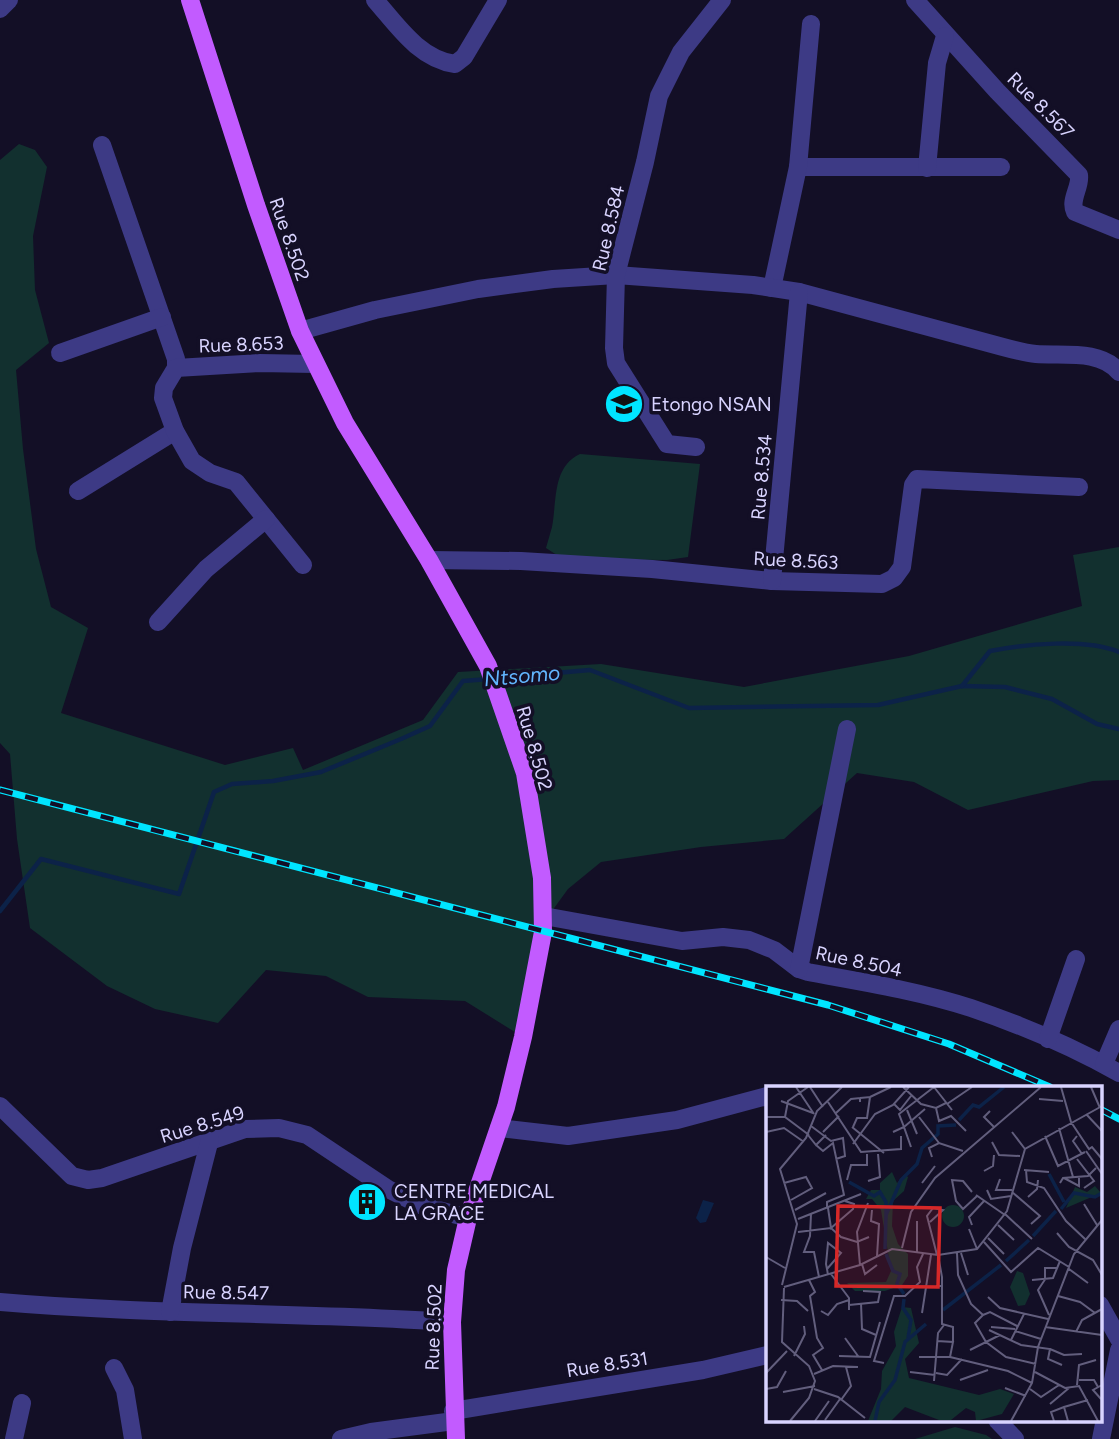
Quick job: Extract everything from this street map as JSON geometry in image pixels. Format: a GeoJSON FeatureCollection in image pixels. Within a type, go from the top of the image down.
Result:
{"type":"FeatureCollection","features":[{"type":"Feature","properties":{"kind":"main road","name":"Rue 8.502"},"geometry":{"type":"LineString","coordinates":[[190,0],[300,331],[345,423],[429,560],[488,666],[525,773],[542,878],[544,916],[523,1037],[499,1128],[468,1218],[456,1270],[452,1322],[456,1439]]}},
{"type":"Feature","properties":{"kind":"street"},"geometry":{"type":"LineString","coordinates":[[0,9],[9,0]]}},
{"type":"Feature","properties":{"kind":"street"},"geometry":{"type":"LineString","coordinates":[[375,0],[417,47],[442,62],[455,64],[464,57],[498,0]]}},
{"type":"Feature","properties":{"kind":"street","name":"Rue 8.584"},"geometry":{"type":"LineString","coordinates":[[696,447],[667,444],[616,363],[616,275],[659,96],[681,52],[722,0]]}},
{"type":"Feature","properties":{"kind":"street","name":"Rue 8.567"},"geometry":{"type":"LineString","coordinates":[[915,0],[945,36],[1079,175],[1072,205],[1075,212],[1119,230]]}},
{"type":"Feature","properties":{"kind":"street"},"geometry":{"type":"LineString","coordinates":[[772,288],[798,167],[811,23]]}},
{"type":"Feature","properties":{"kind":"street"},"geometry":{"type":"LineString","coordinates":[[927,168],[937,63],[945,36]]}},
{"type":"Feature","properties":{"kind":"street"},"geometry":{"type":"LineString","coordinates":[[103,145],[176,359],[176,368]]}},
{"type":"Feature","properties":{"kind":"street"},"geometry":{"type":"LineString","coordinates":[[798,167],[1001,167]]}},
{"type":"Feature","properties":{"kind":"street"},"geometry":{"type":"LineString","coordinates":[[300,331],[375,310],[478,289],[553,279],[616,275],[799,292],[1013,350],[1098,358],[1113,365],[1119,372]]}},
{"type":"Feature","properties":{"kind":"street","name":"Rue 8.534"},"geometry":{"type":"LineString","coordinates":[[772,581],[799,292]]}},
{"type":"Feature","properties":{"kind":"street"},"geometry":{"type":"LineString","coordinates":[[60,353],[162,317]]}},
{"type":"Feature","properties":{"kind":"street","name":"Rue 8.653"},"geometry":{"type":"LineString","coordinates":[[303,565],[236,482],[210,473],[192,461],[175,431],[163,398],[164,388],[176,368],[259,363],[315,364]]}},
{"type":"Feature","properties":{"kind":"street"},"geometry":{"type":"LineString","coordinates":[[78,491],[175,431]]}},
{"type":"Feature","properties":{"kind":"street","name":"Rue 8.563"},"geometry":{"type":"LineString","coordinates":[[429,560],[573,565],[772,581],[883,584],[894,578],[902,567],[913,485],[917,479],[1079,486]]}},
{"type":"Feature","properties":{"kind":"street"},"geometry":{"type":"LineString","coordinates":[[158,622],[206,569],[266,519]]}},
{"type":"Feature","properties":{"kind":"street"},"geometry":{"type":"LineString","coordinates":[[799,969],[846,729]]}},
{"type":"Feature","properties":{"kind":"street","name":"Rue 8.504"},"geometry":{"type":"LineString","coordinates":[[544,916],[682,941],[723,937],[749,940],[774,950],[799,969],[971,1008],[1111,1068]]}},
{"type":"Feature","properties":{"kind":"street"},"geometry":{"type":"LineString","coordinates":[[1048,1039],[1076,959]]}},
{"type":"Feature","properties":{"kind":"street"},"geometry":{"type":"LineString","coordinates":[[1111,1068],[1119,1029]]}},
{"type":"Feature","properties":{"kind":"street"},"geometry":{"type":"LineString","coordinates":[[499,1128],[568,1136],[677,1120],[766,1096]]}},
{"type":"Feature","properties":{"kind":"street","name":"Rue 8.549"},"geometry":{"type":"LineString","coordinates":[[0,1106],[72,1177],[88,1180],[102,1178],[245,1129],[279,1128],[307,1135],[388,1189],[420,1205],[468,1218]]}},
{"type":"Feature","properties":{"kind":"street"},"geometry":{"type":"LineString","coordinates":[[170,1312],[182,1248],[210,1139]]}},
{"type":"Feature","properties":{"kind":"street","name":"Rue 8.547"},"geometry":{"type":"LineString","coordinates":[[0,1302],[170,1312],[354,1315],[452,1322]]}},
{"type":"Feature","properties":{"kind":"street"},"geometry":{"type":"LineString","coordinates":[[1102,1309],[1119,1339]]}},
{"type":"Feature","properties":{"kind":"street"},"geometry":{"type":"LineString","coordinates":[[1101,1439],[1119,1350]]}},
{"type":"Feature","properties":{"kind":"street","name":"Rue 8.531"},"geometry":{"type":"LineString","coordinates":[[341,1439],[703,1370],[766,1354]]}},
{"type":"Feature","properties":{"kind":"street"},"geometry":{"type":"LineString","coordinates":[[114,1368],[125,1390],[133,1439]]}},
{"type":"Feature","properties":{"kind":"street"},"geometry":{"type":"LineString","coordinates":[[13,1439],[22,1403]]}},
{"type":"Feature","properties":{"kind":"street"},"geometry":{"type":"LineString","coordinates":[[999,1422],[1015,1439]]}},
{"type":"Feature","properties":{"kind":"green space"},"geometry":{"type":"Polygon","coordinates":[[[19,144],[35,150],[47,167],[33,236],[35,290],[49,343],[16,370],[36,549],[51,607],[88,628],[61,713],[225,765],[293,748],[303,770],[423,720],[458,672],[601,664],[744,687],[909,656],[1082,606],[1073,555],[1119,547],[1119,780],[1093,781],[968,810],[914,782],[857,773],[784,839],[701,847],[601,862],[568,889],[544,922],[523,1037],[465,1001],[368,997],[326,976],[266,970],[218,1023],[155,1009],[107,986],[30,928],[17,839],[10,754],[0,743],[0,160],[19,144]]]}},
{"type":"Feature","properties":{"kind":"green space"},"geometry":{"type":"Polygon","coordinates":[[[580,454],[700,464],[688,557],[667,560],[563,559],[546,548],[560,476],[571,460],[580,454]]]}},
{"type":"Feature","properties":{"kind":"green space"},"geometry":{"type":"Polygon","coordinates":[[[955,1427],[992,1439],[915,1439],[955,1427]]]}},
{"type":"Feature","properties":{"kind":"water"},"geometry":{"type":"Polygon","coordinates":[[[703,1200],[714,1203],[706,1222],[700,1223],[696,1218],[703,1200]]]}},
{"type":"Feature","properties":{"kind":"waterway"},"geometry":{"type":"LineString","coordinates":[[962,686],[990,651],[1020,646],[1073,644],[1119,652]]}},
{"type":"Feature","properties":{"kind":"waterway","name":"Ntsomo"},"geometry":{"type":"LineString","coordinates":[[498,678],[590,670],[689,708],[878,705],[962,686],[1005,687],[1052,699],[1097,724],[1119,729]]}},
{"type":"Feature","properties":{"kind":"waterway","name":"Ntsomo"},"geometry":{"type":"LineString","coordinates":[[0,911],[41,859],[179,894],[214,792],[232,784],[273,781],[321,772],[430,726],[463,681],[489,679]]}},
{"type":"Feature","properties":{"kind":"railway"},"geometry":{"type":"LineString","coordinates":[[0,790],[828,1005],[949,1044],[1048,1086]]}},
{"type":"Feature","properties":{"kind":"railway"},"geometry":{"type":"LineString","coordinates":[[1102,1110],[1119,1119]]}},
{"type":"Feature","properties":{"kind":"place","name":"Etongo NSAN"},"geometry":{"type":"Point","coordinates":[624,404]}},
{"type":"Feature","properties":{"kind":"place","name":"CENTRE MEDICAL LA GRACE"},"geometry":{"type":"Point","coordinates":[367,1202]}}]}
